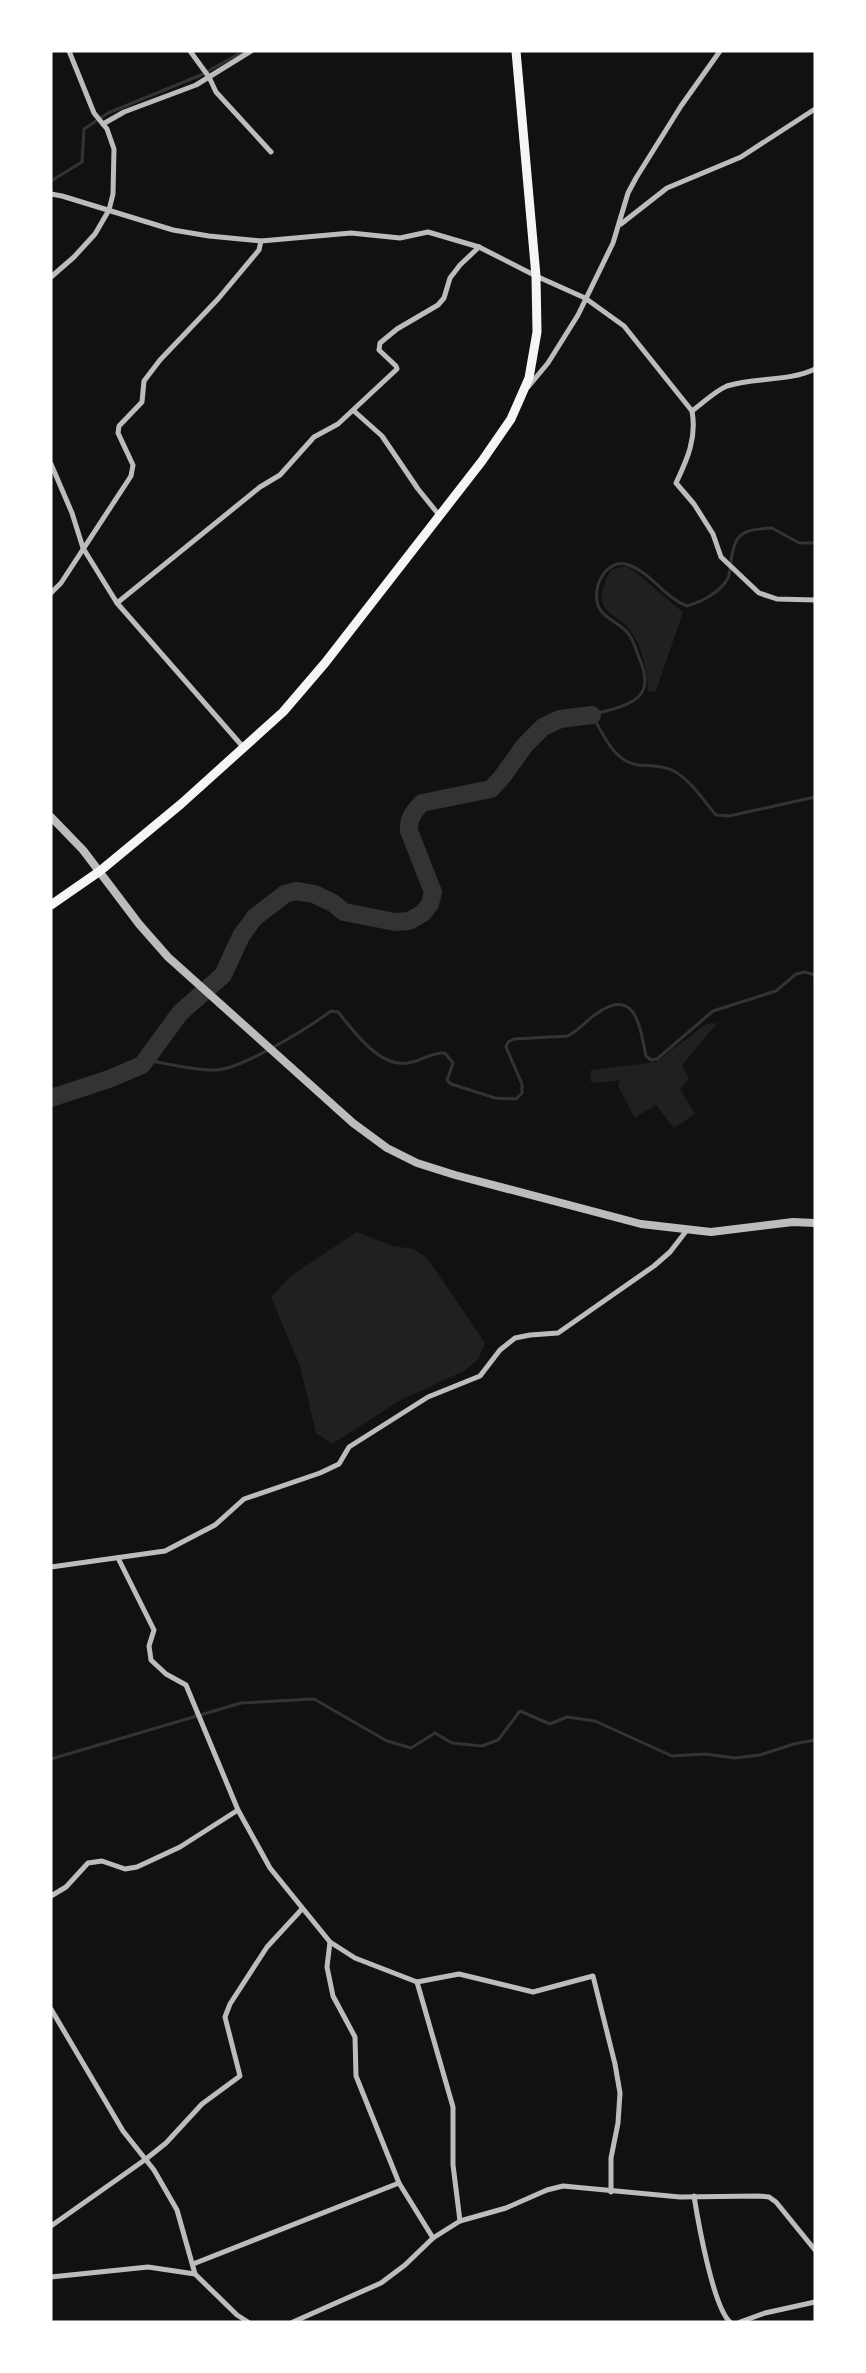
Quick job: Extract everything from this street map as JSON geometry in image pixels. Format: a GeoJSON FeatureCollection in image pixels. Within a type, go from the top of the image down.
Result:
{"type":"FeatureCollection","features":[{"type":"Feature","properties":{"kind":"main road"},"geometry":{"type":"LineString","coordinates":[[51,905],[100,871],[244,748],[283,712],[306,687],[499,438],[524,390],[534,359],[537,337],[536,276],[516,51]]}},
{"type":"Feature","properties":{"kind":"street"},"geometry":{"type":"LineString","coordinates":[[51,277],[74,257],[95,234],[109,210],[113,194],[114,149],[103,124],[95,114],[69,51]]}},
{"type":"Feature","properties":{"kind":"street"},"geometry":{"type":"LineString","coordinates":[[190,51],[204,69],[216,92],[271,152]]}},
{"type":"Feature","properties":{"kind":"street"},"geometry":{"type":"LineString","coordinates":[[103,124],[124,112],[196,85],[251,51]]}},
{"type":"Feature","properties":{"kind":"street"},"geometry":{"type":"LineString","coordinates":[[524,390],[539,376],[557,351],[578,315],[605,260],[620,224],[628,193],[636,178],[681,106],[720,51]]}},
{"type":"Feature","properties":{"kind":"street"},"geometry":{"type":"LineString","coordinates":[[620,224],[667,188],[741,157],[815,109]]}},
{"type":"Feature","properties":{"kind":"street"},"geometry":{"type":"LineString","coordinates":[[51,194],[173,230],[209,236],[261,241],[352,233],[400,238],[428,232],[479,247],[585,298],[624,326],[692,411],[694,424],[692,446],[676,483],[694,504],[713,534],[721,557],[758,593],[776,599],[815,600]]}},
{"type":"Feature","properties":{"kind":"street"},"geometry":{"type":"LineString","coordinates":[[51,593],[60,583],[131,476],[133,465],[118,432],[123,420],[137,409],[142,402],[144,381],[160,360],[218,299],[259,250],[261,241]]}},
{"type":"Feature","properties":{"kind":"street"},"geometry":{"type":"LineString","coordinates":[[116,603],[260,487],[280,474],[314,437],[338,424],[354,411],[396,369],[396,366],[379,350],[380,343],[397,329],[438,305],[444,298],[450,278],[479,247]]}},
{"type":"Feature","properties":{"kind":"street"},"geometry":{"type":"LineString","coordinates":[[692,411],[726,387],[766,378],[805,374],[815,369]]}},
{"type":"Feature","properties":{"kind":"street"},"geometry":{"type":"LineString","coordinates":[[354,411],[382,436],[418,489],[439,515]]}},
{"type":"Feature","properties":{"kind":"street"},"geometry":{"type":"LineString","coordinates":[[51,464],[72,513],[83,548],[116,603],[244,748]]}},
{"type":"Feature","properties":{"kind":"street"},"geometry":{"type":"LineString","coordinates":[[51,817],[83,850],[139,924],[168,957],[370,1137],[387,1148],[417,1163],[632,1222],[710,1232],[793,1222],[815,1223]]}},
{"type":"Feature","properties":{"kind":"street"},"geometry":{"type":"LineString","coordinates":[[51,1567],[165,1551],[215,1525],[244,1499],[320,1473],[339,1464],[349,1447],[428,1397],[480,1376],[500,1350],[516,1338],[558,1333],[654,1266],[670,1252],[687,1230]]}},
{"type":"Feature","properties":{"kind":"street"},"geometry":{"type":"LineString","coordinates":[[118,1558],[154,1630],[148,1646],[151,1660],[166,1674],[186,1685],[238,1810],[270,1868],[330,1942],[355,1958],[417,1982],[459,1974],[534,1992],[593,1976],[615,2064],[620,2093],[618,2123],[611,2158],[611,2192]]}},
{"type":"Feature","properties":{"kind":"street"},"geometry":{"type":"LineString","coordinates":[[51,1896],[66,1887],[88,1863],[102,1861],[125,1869],[137,1867],[180,1847],[238,1810]]}},
{"type":"Feature","properties":{"kind":"street"},"geometry":{"type":"LineString","coordinates":[[51,2226],[146,2159],[166,2143],[202,2104],[240,2076],[225,2017],[230,2004],[267,1946],[302,1909]]}},
{"type":"Feature","properties":{"kind":"street"},"geometry":{"type":"LineString","coordinates":[[330,1942],[327,1967],[333,1996],[355,2037],[356,2076],[399,2183],[433,2238]]}},
{"type":"Feature","properties":{"kind":"street"},"geometry":{"type":"LineString","coordinates":[[417,1982],[453,2107],[453,2165],[460,2221]]}},
{"type":"Feature","properties":{"kind":"street"},"geometry":{"type":"LineString","coordinates":[[51,2009],[123,2132],[146,2159],[177,2210],[196,2274],[237,2315],[248,2322]]}},
{"type":"Feature","properties":{"kind":"street"},"geometry":{"type":"LineString","coordinates":[[193,2264],[399,2183]]}},
{"type":"Feature","properties":{"kind":"street"},"geometry":{"type":"LineString","coordinates":[[293,2322],[381,2283],[405,2265],[433,2238],[460,2221],[506,2208],[547,2190],[563,2186],[611,2192],[769,2197],[776,2202],[815,2250]]}},
{"type":"Feature","properties":{"kind":"street"},"geometry":{"type":"LineString","coordinates":[[694,2196],[700,2234],[724,2317],[730,2322]]}},
{"type":"Feature","properties":{"kind":"street"},"geometry":{"type":"LineString","coordinates":[[51,2277],[148,2267],[196,2274]]}},
{"type":"Feature","properties":{"kind":"street"},"geometry":{"type":"LineString","coordinates":[[740,2322],[765,2313],[815,2302]]}},
{"type":"Feature","properties":{"kind":"shaded area"},"geometry":{"type":"Polygon","coordinates":[[[626,566],[683,612],[656,691],[648,692],[644,660],[630,630],[607,610],[602,600],[604,583],[612,569],[626,566]]]}},
{"type":"Feature","properties":{"kind":"shaded area"},"geometry":{"type":"Polygon","coordinates":[[[717,1023],[682,1065],[689,1079],[680,1089],[695,1114],[674,1128],[656,1105],[635,1118],[618,1086],[620,1080],[597,1083],[590,1081],[591,1070],[656,1062],[706,1024],[717,1023]]]}},
{"type":"Feature","properties":{"kind":"shaded area"},"geometry":{"type":"Polygon","coordinates":[[[357,1232],[392,1246],[414,1249],[427,1258],[485,1343],[478,1359],[464,1371],[401,1400],[332,1444],[316,1433],[300,1366],[271,1297],[291,1276],[357,1232]]]}},
{"type":"Feature","properties":{"kind":"waterway"},"geometry":{"type":"LineString","coordinates":[[51,181],[82,162],[84,129],[108,113],[201,75],[244,51]]}},
{"type":"Feature","properties":{"kind":"waterway"},"geometry":{"type":"LineString","coordinates":[[815,543],[799,543],[772,528],[754,530],[742,534],[732,552],[729,575],[725,583],[710,596],[687,606],[671,597],[644,574],[629,565],[620,564],[606,571],[598,586],[597,603],[601,611],[624,629],[631,638],[640,660],[645,685],[641,694],[635,700],[626,705],[592,715],[610,746],[622,759],[638,765],[664,767],[679,774],[716,815],[729,816],[815,797]]}},
{"type":"Feature","properties":{"kind":"waterway"},"geometry":{"type":"LineString","coordinates":[[51,1098],[109,1079],[142,1065],[180,1013],[223,975],[241,936],[255,917],[285,894],[296,891],[314,894],[333,903],[344,912],[395,922],[409,921],[423,913],[430,904],[433,892],[409,831],[412,815],[416,809],[422,803],[491,789],[525,745],[543,727],[560,719],[592,715]]}},
{"type":"Feature","properties":{"kind":"waterway"},"geometry":{"type":"LineString","coordinates":[[144,1060],[198,1069],[216,1070],[227,1068],[242,1063],[275,1046],[331,1011],[338,1012],[368,1046],[387,1060],[397,1063],[408,1063],[435,1054],[445,1053],[453,1063],[447,1080],[451,1084],[495,1098],[516,1099],[522,1093],[522,1084],[506,1047],[508,1042],[514,1039],[568,1036],[596,1014],[609,1006],[620,1004],[628,1007],[634,1014],[646,1056],[651,1060],[657,1059],[713,1011],[776,991],[796,974],[805,972],[815,975]]}},
{"type":"Feature","properties":{"kind":"waterway"},"geometry":{"type":"LineString","coordinates":[[51,1759],[241,1703],[314,1699],[387,1741],[411,1748],[435,1733],[452,1743],[482,1746],[498,1740],[520,1711],[550,1724],[567,1717],[595,1721],[672,1756],[705,1754],[735,1758],[760,1755],[794,1744],[815,1740]]}}]}
